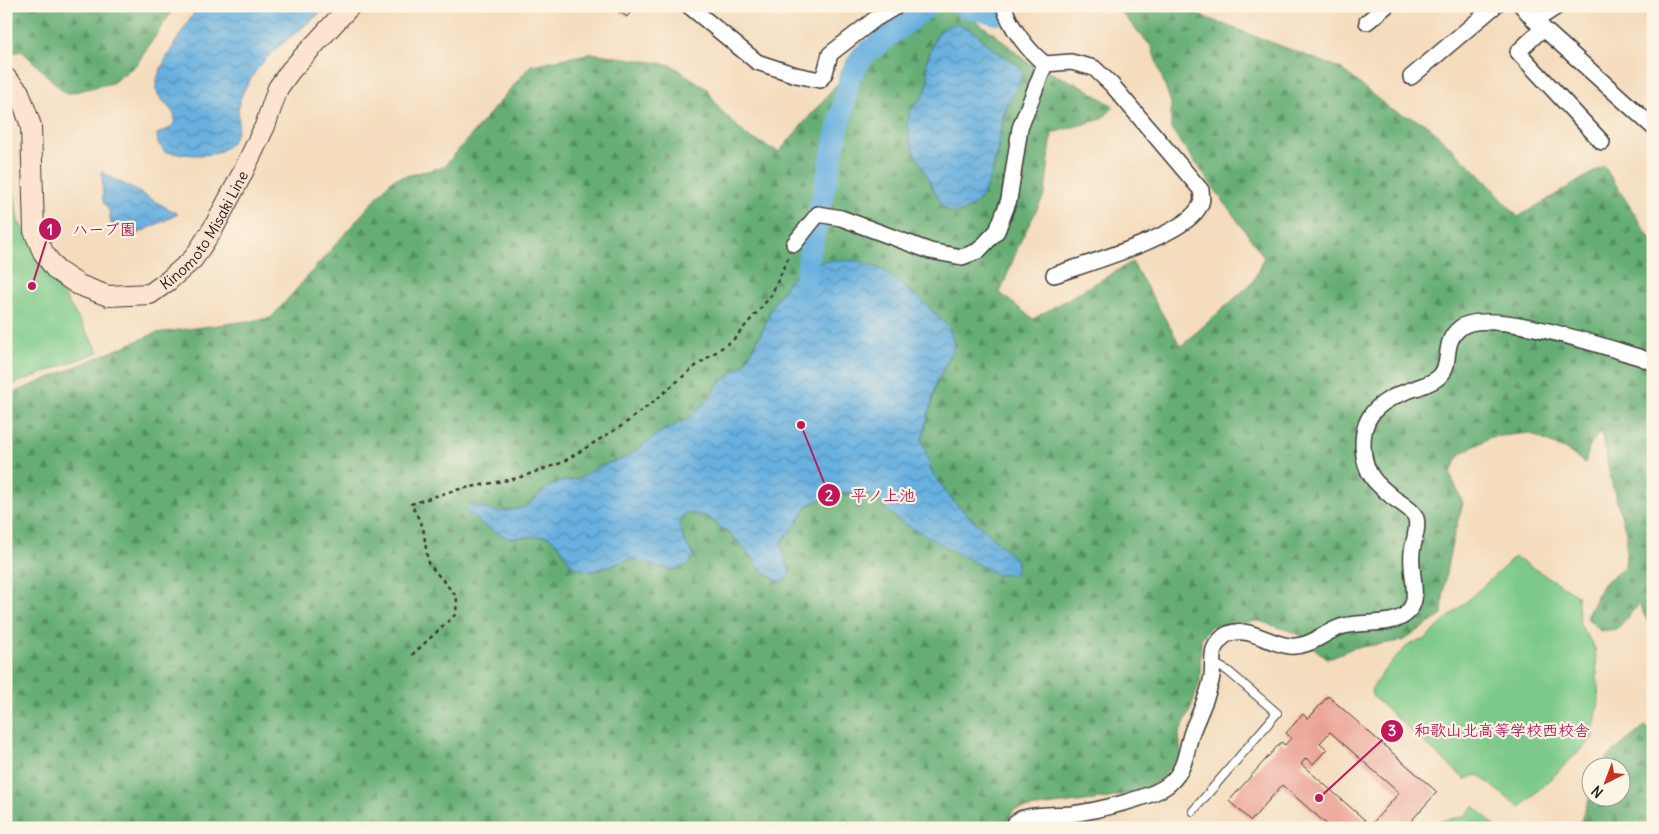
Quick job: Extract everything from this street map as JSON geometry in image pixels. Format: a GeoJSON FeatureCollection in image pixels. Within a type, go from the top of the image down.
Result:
{"type":"FeatureCollection","features":[{"type":"Feature","properties":{"kind":"main road","name":"Kinomoto Misaki Line"},"geometry":{"type":"LineString","coordinates":[[6,78],[19,92],[31,126],[34,231],[43,252],[56,270],[79,285],[108,296],[150,294],[168,282],[192,259],[204,243],[265,126],[278,88],[291,70],[350,6]]}},
{"type":"Feature","properties":{"kind":"street"},"geometry":{"type":"LineString","coordinates":[[689,6],[757,62],[796,75],[820,80],[830,54],[874,19],[896,6]]}},
{"type":"Feature","properties":{"kind":"street"},"geometry":{"type":"LineString","coordinates":[[1004,6],[1008,17],[1027,47],[1045,64],[1071,62],[1094,68],[1112,85],[1201,190],[1203,200],[1198,210],[1183,224],[1151,240],[1054,274]]}},
{"type":"Feature","properties":{"kind":"street"},"geometry":{"type":"LineString","coordinates":[[1367,22],[1386,6]]}},
{"type":"Feature","properties":{"kind":"street"},"geometry":{"type":"LineString","coordinates":[[1411,77],[1495,6]]}},
{"type":"Feature","properties":{"kind":"street"},"geometry":{"type":"LineString","coordinates":[[1522,6],[1539,25],[1653,127]]}},
{"type":"Feature","properties":{"kind":"street"},"geometry":{"type":"LineString","coordinates":[[1558,6],[1539,25],[1518,52],[1602,142]]}},
{"type":"Feature","properties":{"kind":"street"},"geometry":{"type":"LineString","coordinates":[[794,244],[818,214],[841,218],[930,252],[962,257],[978,251],[997,231],[1009,200],[1020,128],[1045,64]]}},
{"type":"Feature","properties":{"kind":"street"},"geometry":{"type":"LineString","coordinates":[[1012,828],[1018,820],[1023,818],[1076,813],[1152,795],[1167,786],[1178,775],[1184,764],[1192,733],[1203,709],[1212,678],[1214,648],[1224,636],[1231,632],[1246,632],[1288,646],[1305,646],[1340,626],[1398,620],[1406,614],[1413,605],[1415,590],[1411,563],[1414,537],[1418,524],[1414,514],[1391,496],[1371,476],[1364,459],[1363,438],[1368,420],[1384,402],[1402,392],[1432,382],[1439,377],[1446,364],[1448,342],[1460,328],[1470,323],[1496,322],[1524,325],[1642,358],[1653,363]]}},
{"type":"Feature","properties":{"kind":"lane"},"geometry":{"type":"LineString","coordinates":[[1193,811],[1277,713],[1228,671],[1213,663]]}},
{"type":"Feature","properties":{"kind":"path"},"geometry":{"type":"LineString","coordinates":[[412,654],[456,614],[457,597],[428,563],[423,527],[411,504],[454,490],[518,478],[561,463],[623,425],[693,368],[733,340],[771,296],[794,244]]}},
{"type":"Feature","properties":{"kind":"green space"},"geometry":{"type":"Polygon","coordinates":[[[6,6],[175,6],[137,64],[112,83],[66,94],[22,51],[6,54],[6,6]]]}},
{"type":"Feature","properties":{"kind":"green space"},"geometry":{"type":"Polygon","coordinates":[[[933,6],[955,6],[997,36],[1028,63],[1084,87],[1114,107],[1102,119],[1052,133],[1045,194],[1021,240],[1000,293],[1033,319],[1132,262],[1181,346],[1253,282],[1264,257],[1171,129],[1171,103],[1151,46],[1115,6],[1175,6],[1342,69],[1391,110],[1425,123],[1482,177],[1518,217],[1604,166],[1653,243],[1653,632],[1639,604],[1617,629],[1600,631],[1586,617],[1603,584],[1625,567],[1627,536],[1612,484],[1601,432],[1590,445],[1585,463],[1568,451],[1529,433],[1491,437],[1460,454],[1450,474],[1463,503],[1449,558],[1444,585],[1442,615],[1402,641],[1353,648],[1327,659],[1296,633],[1259,621],[1211,626],[1201,639],[1200,681],[1190,711],[1179,734],[1181,755],[1159,780],[1145,790],[1109,798],[1014,810],[1002,828],[6,828],[6,396],[156,333],[271,318],[393,179],[444,167],[531,65],[592,53],[672,65],[707,89],[718,107],[747,136],[779,152],[885,28],[933,6]],[[943,28],[936,37],[926,63],[929,81],[923,97],[917,102],[979,200],[994,168],[1006,108],[1019,65],[993,49],[971,28],[943,28]],[[859,261],[820,262],[807,270],[771,308],[765,325],[745,363],[717,386],[708,400],[690,418],[661,432],[626,458],[599,466],[579,479],[564,481],[546,488],[524,508],[498,512],[469,504],[508,538],[548,536],[559,545],[572,566],[613,564],[631,559],[694,556],[683,537],[679,522],[686,512],[708,517],[739,542],[765,573],[790,575],[781,542],[797,523],[807,506],[838,492],[872,495],[898,520],[939,542],[1017,560],[955,503],[933,474],[929,464],[922,440],[937,381],[954,347],[919,298],[883,270],[859,261]]]}},
{"type":"Feature","properties":{"kind":"green space"},"geometry":{"type":"Polygon","coordinates":[[[6,128],[18,221],[99,352],[6,387],[6,128]]]}},
{"type":"Feature","properties":{"kind":"green space"},"geometry":{"type":"Polygon","coordinates":[[[1515,557],[1577,595],[1580,625],[1595,648],[1599,701],[1592,739],[1520,808],[1478,775],[1465,779],[1372,696],[1371,690],[1385,669],[1410,643],[1424,640],[1515,557]]]}},
{"type":"Feature","properties":{"kind":"green space"},"geometry":{"type":"Polygon","coordinates":[[[1645,726],[1653,733],[1653,828],[1578,828],[1586,806],[1632,806],[1632,756],[1608,756],[1645,726]]]}},
{"type":"Feature","properties":{"kind":"green space"},"geometry":{"type":"Polygon","coordinates":[[[1474,806],[1497,828],[1434,828],[1440,821],[1465,816],[1474,806]]]}},
{"type":"Feature","properties":{"kind":"water"},"geometry":{"type":"Polygon","coordinates":[[[198,6],[321,6],[319,14],[274,51],[252,77],[244,90],[238,107],[239,121],[234,139],[227,147],[219,152],[198,155],[165,152],[158,143],[157,134],[171,127],[175,117],[157,93],[157,80],[166,58],[198,6]]]}},
{"type":"Feature","properties":{"kind":"water"},"geometry":{"type":"Polygon","coordinates":[[[957,23],[972,31],[992,48],[1017,64],[1023,72],[1005,110],[993,168],[982,196],[973,206],[955,213],[941,204],[911,145],[907,124],[910,111],[923,97],[929,81],[926,63],[936,37],[943,28],[957,23]]]}},
{"type":"Feature","properties":{"kind":"water"},"geometry":{"type":"Polygon","coordinates":[[[102,172],[178,214],[137,234],[111,224],[109,210],[103,202],[102,172]]]}},
{"type":"Feature","properties":{"kind":"water"},"geometry":{"type":"Polygon","coordinates":[[[837,260],[859,261],[883,270],[919,298],[950,329],[954,347],[937,381],[922,440],[933,474],[955,503],[1017,560],[1016,574],[997,575],[898,520],[872,495],[838,492],[808,505],[797,523],[781,542],[790,575],[782,583],[765,573],[739,542],[708,517],[686,512],[679,522],[683,538],[694,556],[688,565],[671,570],[631,559],[590,572],[572,566],[559,545],[548,536],[508,538],[481,524],[465,508],[469,504],[498,512],[524,508],[546,488],[564,481],[579,479],[599,466],[626,458],[661,432],[690,418],[708,400],[717,386],[745,363],[765,326],[771,308],[791,278],[820,262],[837,260]]]}},
{"type":"Feature","properties":{"kind":"building"},"geometry":{"type":"Polygon","coordinates":[[[612,6],[635,6],[627,17],[612,6]]]}},
{"type":"Feature","properties":{"kind":"building"},"geometry":{"type":"Polygon","coordinates":[[[1328,696],[1437,792],[1405,828],[1368,828],[1399,793],[1330,732],[1320,743],[1327,749],[1313,764],[1306,758],[1301,764],[1365,820],[1359,828],[1331,828],[1282,785],[1251,821],[1229,801],[1281,742],[1285,745],[1291,738],[1286,733],[1303,714],[1308,719],[1328,696]]]}},
{"type":"Feature","properties":{"kind":"waterway"},"geometry":{"type":"LineString","coordinates":[[803,300],[809,256],[850,76],[862,56],[928,6]]}},
{"type":"Feature","properties":{"kind":"waterway"},"geometry":{"type":"LineString","coordinates":[[963,6],[997,14]]}},
{"type":"Feature","properties":{"kind":"place","name":"ハーブ園"},"geometry":{"type":"Point","coordinates":[32,286]}},
{"type":"Feature","properties":{"kind":"place","name":"平ノ上池"},"geometry":{"type":"Point","coordinates":[801,425]}},
{"type":"Feature","properties":{"kind":"place","name":"和歌山北高等学校西校舎"},"geometry":{"type":"Point","coordinates":[1319,798]}}]}
